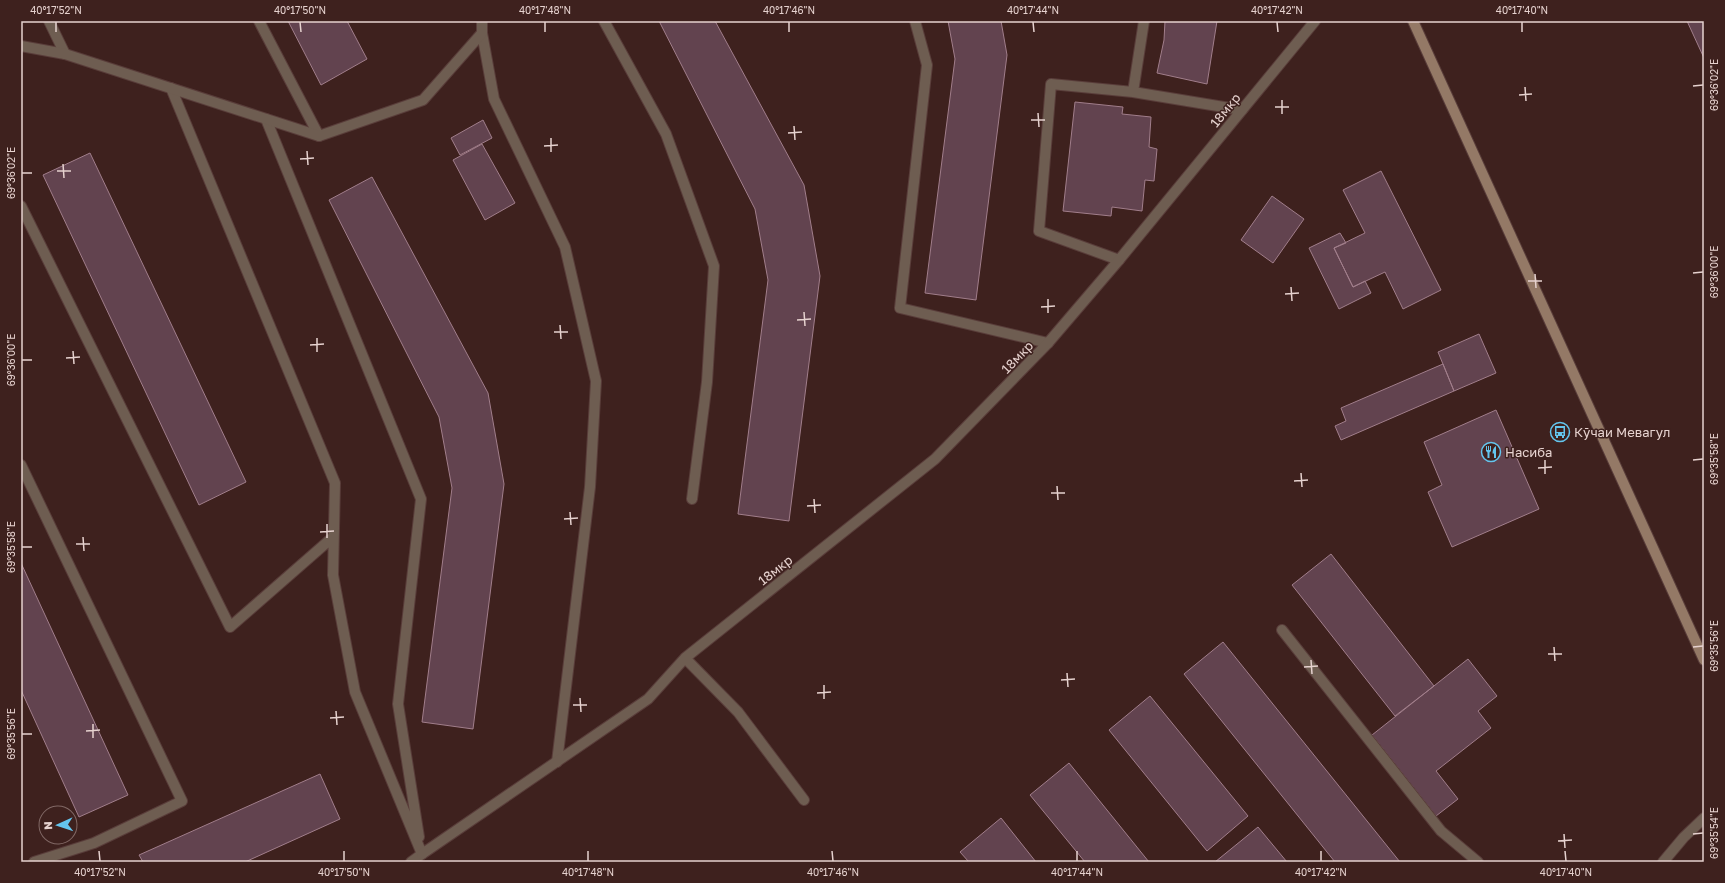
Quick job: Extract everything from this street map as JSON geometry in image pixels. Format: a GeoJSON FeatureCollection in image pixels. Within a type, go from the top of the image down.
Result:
{"type":"FeatureCollection","features":[{"type":"Feature","properties":{"kind":"main road"},"geometry":{"type":"LineString","coordinates":[[1413,21],[1704,660]]}},
{"type":"Feature","properties":{"kind":"street"},"geometry":{"type":"LineString","coordinates":[[49,21],[65,54]]}},
{"type":"Feature","properties":{"kind":"street"},"geometry":{"type":"LineString","coordinates":[[259,21],[320,136]]}},
{"type":"Feature","properties":{"kind":"street"},"geometry":{"type":"LineString","coordinates":[[482,21],[482,33],[494,99],[565,246],[596,381],[590,487],[557,762]]}},
{"type":"Feature","properties":{"kind":"street"},"geometry":{"type":"LineString","coordinates":[[604,21],[666,134],[714,266],[708,382],[692,499]]}},
{"type":"Feature","properties":{"kind":"street"},"geometry":{"type":"LineString","coordinates":[[915,21],[927,65],[900,308],[1048,344]]}},
{"type":"Feature","properties":{"kind":"street"},"geometry":{"type":"LineString","coordinates":[[1133,92],[1144,21]]}},
{"type":"Feature","properties":{"kind":"street","name":"18мкр"},"geometry":{"type":"LineString","coordinates":[[411,862],[648,699],[685,658],[935,459],[1048,344],[1119,260],[1314,21]]}},
{"type":"Feature","properties":{"kind":"street"},"geometry":{"type":"LineString","coordinates":[[21,46],[65,54],[320,136],[423,100],[482,33]]}},
{"type":"Feature","properties":{"kind":"street"},"geometry":{"type":"LineString","coordinates":[[1119,260],[1039,232],[1051,84],[1133,92],[1242,110]]}},
{"type":"Feature","properties":{"kind":"street"},"geometry":{"type":"LineString","coordinates":[[171,88],[335,482],[333,575],[355,692],[422,854]]}},
{"type":"Feature","properties":{"kind":"street"},"geometry":{"type":"LineString","coordinates":[[266,119],[421,498],[398,704],[422,854]]}},
{"type":"Feature","properties":{"kind":"street"},"geometry":{"type":"LineString","coordinates":[[21,206],[230,627],[334,538]]}},
{"type":"Feature","properties":{"kind":"street"},"geometry":{"type":"LineString","coordinates":[[21,465],[182,801],[94,843],[34,862]]}},
{"type":"Feature","properties":{"kind":"street"},"geometry":{"type":"LineString","coordinates":[[1282,630],[1441,831],[1478,862]]}},
{"type":"Feature","properties":{"kind":"street"},"geometry":{"type":"LineString","coordinates":[[685,658],[738,712],[804,800]]}},
{"type":"Feature","properties":{"kind":"street"},"geometry":{"type":"LineString","coordinates":[[1663,862],[1684,837],[1704,818]]}},
{"type":"Feature","properties":{"kind":"street"},"geometry":{"type":"LineString","coordinates":[[55,856],[65,862]]}},
{"type":"Feature","properties":{"kind":"building"},"geometry":{"type":"Polygon","coordinates":[[[288,21],[347,21],[367,59],[321,85],[288,21]]]}},
{"type":"Feature","properties":{"kind":"building"},"geometry":{"type":"Polygon","coordinates":[[[659,21],[715,21],[804,185],[820,276],[789,521],[738,514],[768,280],[755,209],[659,21]]]}},
{"type":"Feature","properties":{"kind":"building"},"geometry":{"type":"Polygon","coordinates":[[[948,21],[1001,21],[1007,55],[976,300],[925,293],[955,59],[948,21]]]}},
{"type":"Feature","properties":{"kind":"building"},"geometry":{"type":"Polygon","coordinates":[[[1165,21],[1217,21],[1207,84],[1157,73],[1164,40],[1165,21]]]}},
{"type":"Feature","properties":{"kind":"building"},"geometry":{"type":"Polygon","coordinates":[[[1687,21],[1704,21],[1704,58],[1687,21]]]}},
{"type":"Feature","properties":{"kind":"building"},"geometry":{"type":"Polygon","coordinates":[[[1075,102],[1123,107],[1122,114],[1151,117],[1149,147],[1157,149],[1154,181],[1145,180],[1142,211],[1112,207],[1111,216],[1063,211],[1075,102]]]}},
{"type":"Feature","properties":{"kind":"building"},"geometry":{"type":"Polygon","coordinates":[[[483,120],[492,138],[460,155],[451,138],[483,120]]]}},
{"type":"Feature","properties":{"kind":"building"},"geometry":{"type":"Polygon","coordinates":[[[482,144],[515,203],[485,220],[453,160],[482,144]]]}},
{"type":"Feature","properties":{"kind":"building"},"geometry":{"type":"Polygon","coordinates":[[[90,153],[246,482],[199,505],[43,175],[90,153]]]}},
{"type":"Feature","properties":{"kind":"building"},"geometry":{"type":"Polygon","coordinates":[[[1381,171],[1441,290],[1403,309],[1385,272],[1353,287],[1334,248],[1365,233],[1343,190],[1381,171]]]}},
{"type":"Feature","properties":{"kind":"building"},"geometry":{"type":"Polygon","coordinates":[[[372,177],[488,393],[504,484],[473,729],[422,722],[452,488],[439,417],[329,200],[372,177]]]}},
{"type":"Feature","properties":{"kind":"building"},"geometry":{"type":"Polygon","coordinates":[[[1272,196],[1304,219],[1273,263],[1241,240],[1272,196]]]}},
{"type":"Feature","properties":{"kind":"building"},"geometry":{"type":"Polygon","coordinates":[[[1340,233],[1346,243],[1334,248],[1353,287],[1365,281],[1371,293],[1339,309],[1309,248],[1340,233]]]}},
{"type":"Feature","properties":{"kind":"building"},"geometry":{"type":"Polygon","coordinates":[[[1479,334],[1496,373],[1454,391],[1438,352],[1479,334]]]}},
{"type":"Feature","properties":{"kind":"building"},"geometry":{"type":"Polygon","coordinates":[[[1443,364],[1454,391],[1341,440],[1335,426],[1346,421],[1341,408],[1443,364]]]}},
{"type":"Feature","properties":{"kind":"building"},"geometry":{"type":"Polygon","coordinates":[[[1496,410],[1539,509],[1452,547],[1428,492],[1442,485],[1424,442],[1496,410]]]}},
{"type":"Feature","properties":{"kind":"building"},"geometry":{"type":"Polygon","coordinates":[[[1331,554],[1434,686],[1395,716],[1292,585],[1331,554]]]}},
{"type":"Feature","properties":{"kind":"building"},"geometry":{"type":"Polygon","coordinates":[[[21,563],[128,795],[79,817],[78,805],[74,805],[21,690],[21,563]]]}},
{"type":"Feature","properties":{"kind":"building"},"geometry":{"type":"Polygon","coordinates":[[[1223,642],[1400,862],[1335,862],[1184,674],[1223,642]]]}},
{"type":"Feature","properties":{"kind":"building"},"geometry":{"type":"Polygon","coordinates":[[[1468,659],[1497,696],[1478,711],[1491,728],[1436,771],[1458,799],[1436,816],[1372,735],[1468,659]]]}},
{"type":"Feature","properties":{"kind":"building"},"geometry":{"type":"Polygon","coordinates":[[[1150,696],[1248,816],[1207,851],[1109,730],[1150,696]]]}},
{"type":"Feature","properties":{"kind":"building"},"geometry":{"type":"Polygon","coordinates":[[[1069,763],[1149,862],[1085,862],[1030,795],[1069,763]]]}},
{"type":"Feature","properties":{"kind":"building"},"geometry":{"type":"Polygon","coordinates":[[[320,774],[340,819],[245,862],[143,862],[139,855],[320,774]]]}},
{"type":"Feature","properties":{"kind":"building"},"geometry":{"type":"Polygon","coordinates":[[[1001,818],[1036,862],[969,862],[960,852],[1001,818]]]}},
{"type":"Feature","properties":{"kind":"building"},"geometry":{"type":"Polygon","coordinates":[[[1258,827],[1287,862],[1215,862],[1258,827]]]}},
{"type":"Feature","properties":{"kind":"place","name":"Кӯчаи Мевагул"},"geometry":{"type":"Point","coordinates":[1560,432]}},
{"type":"Feature","properties":{"kind":"place","name":"Насиба"},"geometry":{"type":"Point","coordinates":[1491,452]}}]}
